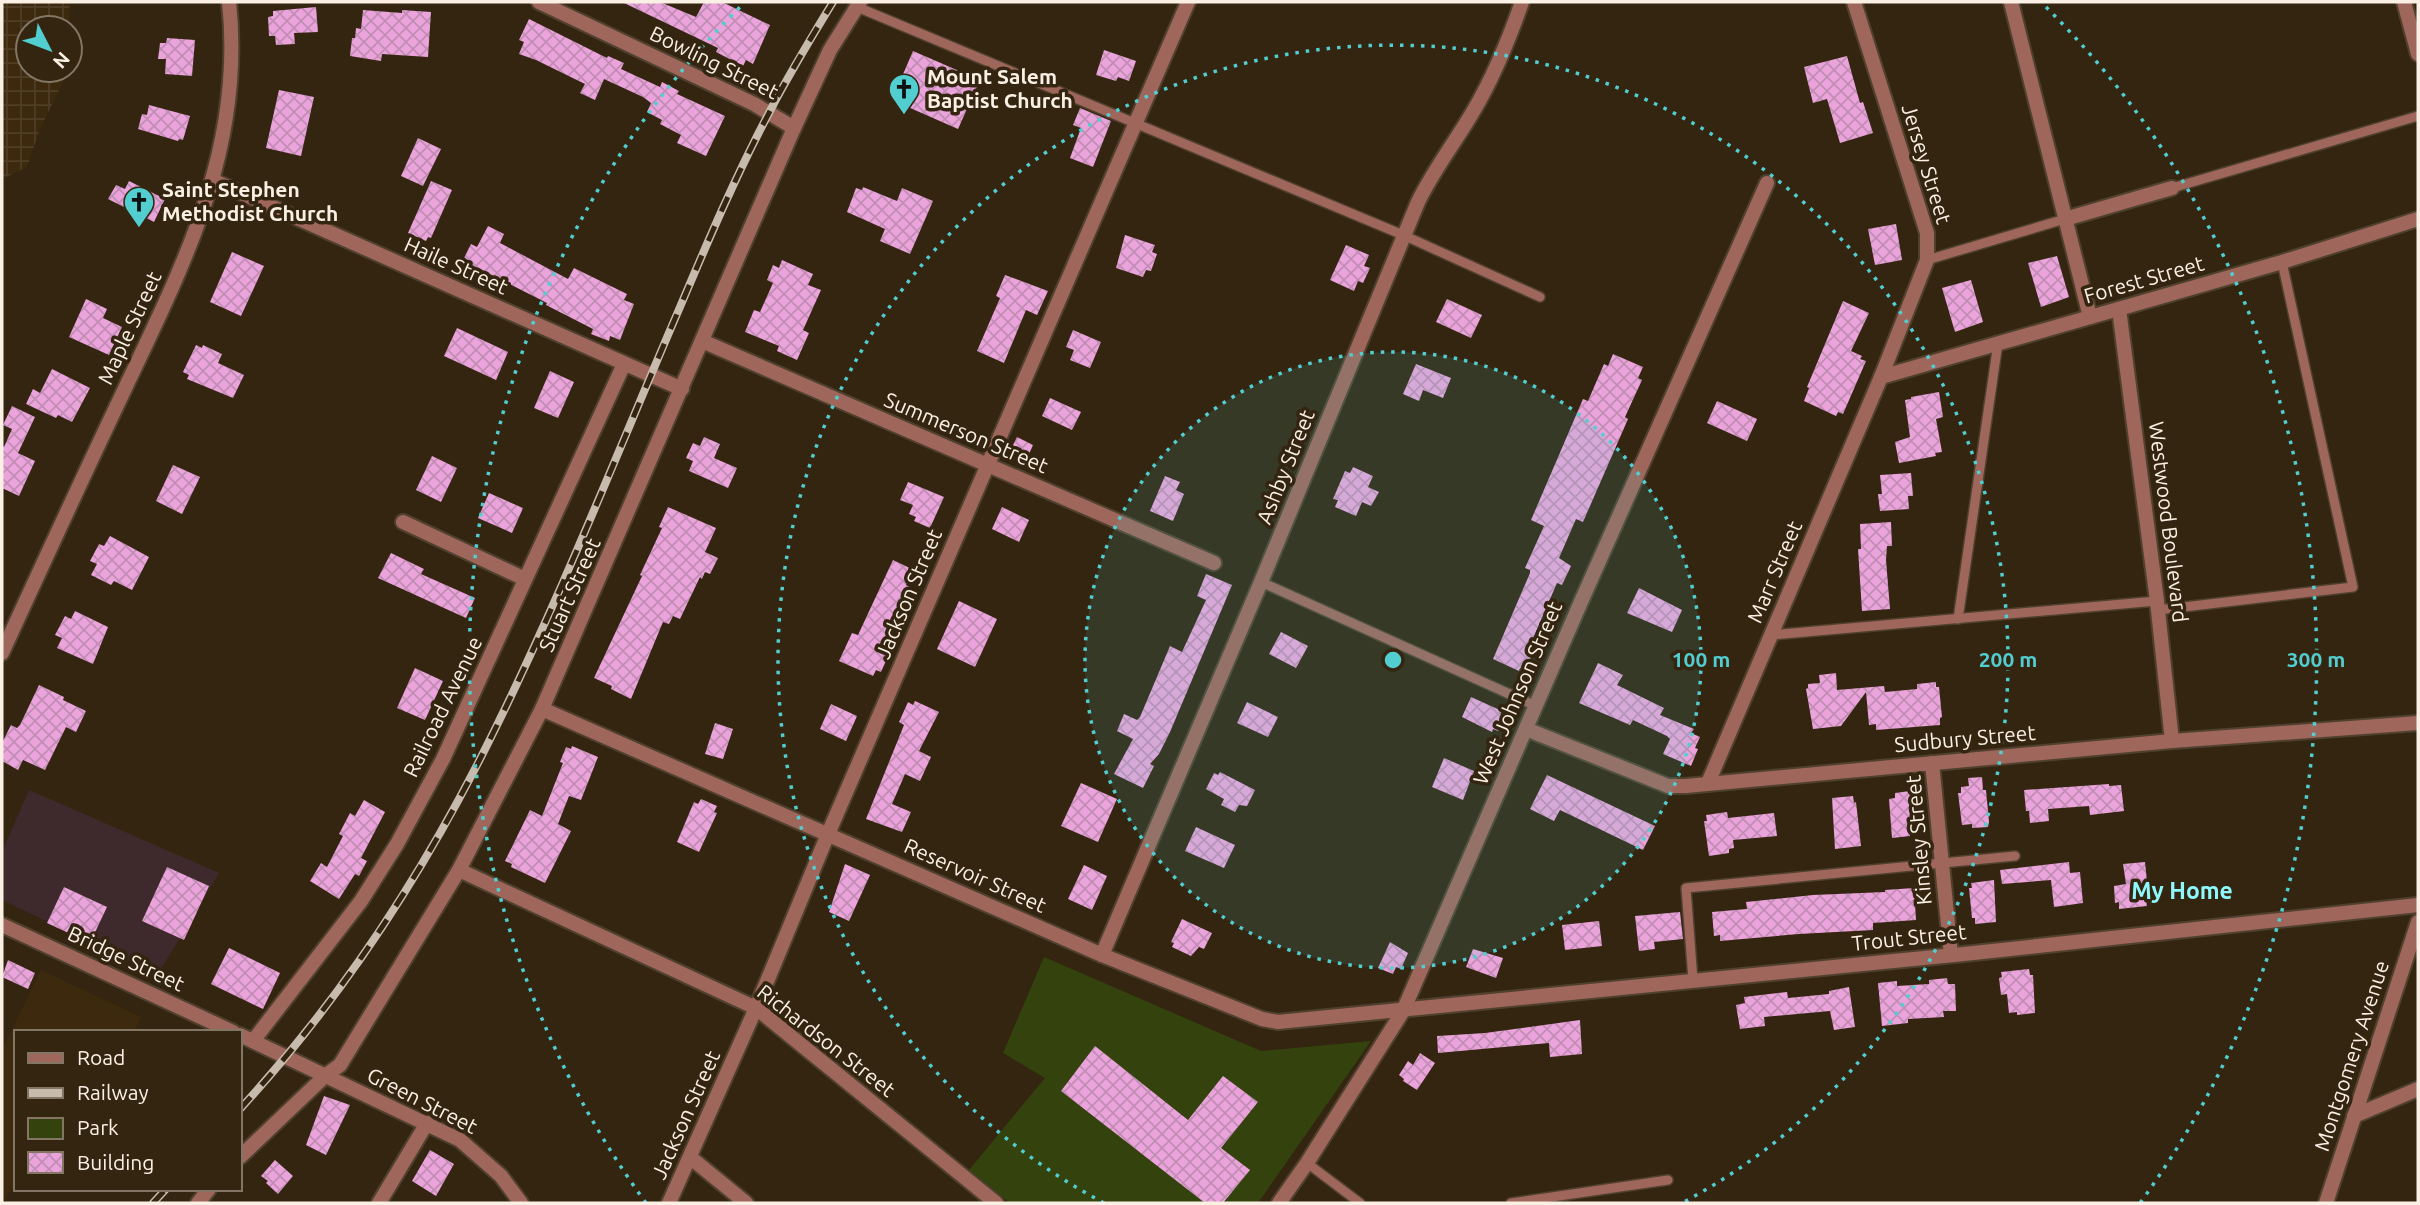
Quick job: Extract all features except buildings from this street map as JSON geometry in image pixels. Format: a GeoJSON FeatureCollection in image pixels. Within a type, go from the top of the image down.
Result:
{"type":"FeatureCollection","features":[{"type":"Feature","properties":{"kind":"street","name":"Maple Street"},"geometry":{"type":"LineString","coordinates":[[2,653],[176,283],[214,181],[230,88],[232,49],[229,2]]}},
{"type":"Feature","properties":{"kind":"street","name":"Bowling Street"},"geometry":{"type":"LineString","coordinates":[[540,2],[754,104],[794,128]]}},
{"type":"Feature","properties":{"kind":"street","name":"Jackson Street"},"geometry":{"type":"LineString","coordinates":[[669,1203],[756,1008],[828,834],[1188,2]]}},
{"type":"Feature","properties":{"kind":"street","name":"Ashby Street"},"geometry":{"type":"LineString","coordinates":[[1102,955],[1261,582],[1403,235],[1432,175],[1474,110],[1491,78],[1522,2]]}},
{"type":"Feature","properties":{"kind":"street","name":"Jersey Street"},"geometry":{"type":"LineString","coordinates":[[1854,2],[1927,233],[1927,260],[1881,377]]}},
{"type":"Feature","properties":{"kind":"street"},"geometry":{"type":"LineString","coordinates":[[2011,2],[2090,317]]}},
{"type":"Feature","properties":{"kind":"street"},"geometry":{"type":"LineString","coordinates":[[2404,2],[2418,54]]}},
{"type":"Feature","properties":{"kind":"street","name":"Stuart Street"},"geometry":{"type":"LineString","coordinates":[[242,1155],[340,1065],[458,870],[542,709],[794,128],[830,50],[859,4]]}},
{"type":"Feature","properties":{"kind":"street","name":"Haile Street"},"geometry":{"type":"LineString","coordinates":[[214,181],[682,389]]}},
{"type":"Feature","properties":{"kind":"street","name":"West Johnson Street"},"geometry":{"type":"LineString","coordinates":[[1279,1203],[1404,1011],[1767,183]]}},
{"type":"Feature","properties":{"kind":"street"},"geometry":{"type":"LineString","coordinates":[[2065,219],[2172,188]]}},
{"type":"Feature","properties":{"kind":"street","name":"Forest Street"},"geometry":{"type":"LineString","coordinates":[[1881,377],[2282,262],[2418,219]]}},
{"type":"Feature","properties":{"kind":"street","name":"Westwood Boulevard"},"geometry":{"type":"LineString","coordinates":[[2119,309],[2158,606],[2172,741]]}},
{"type":"Feature","properties":{"kind":"street","name":"Summerson Street"},"geometry":{"type":"LineString","coordinates":[[702,341],[1214,563]]}},
{"type":"Feature","properties":{"kind":"street","name":"Railroad Avenue"},"geometry":{"type":"LineString","coordinates":[[246,1038],[361,901],[397,844],[443,759],[624,364]]}},
{"type":"Feature","properties":{"kind":"street","name":"Marr Street"},"geometry":{"type":"LineString","coordinates":[[1708,783],[1881,377]]}},
{"type":"Feature","properties":{"kind":"street"},"geometry":{"type":"LineString","coordinates":[[403,522],[526,579]]}},
{"type":"Feature","properties":{"kind":"street","name":"Reservoir Street"},"geometry":{"type":"LineString","coordinates":[[542,709],[1102,955],[1262,1019],[1278,1022],[1404,1011]]}},
{"type":"Feature","properties":{"kind":"street","name":"Sudbury Street"},"geometry":{"type":"LineString","coordinates":[[1526,729],[1668,786],[1686,786],[2172,741],[2418,723]]}},
{"type":"Feature","properties":{"kind":"street","name":"Kinsley Street"},"geometry":{"type":"LineString","coordinates":[[1932,763],[1951,955]]}},
{"type":"Feature","properties":{"kind":"street","name":"Richardson Street"},"geometry":{"type":"LineString","coordinates":[[458,870],[756,1008],[996,1203]]}},
{"type":"Feature","properties":{"kind":"street","name":"Trout Street"},"geometry":{"type":"LineString","coordinates":[[1404,1011],[2418,905]]}},
{"type":"Feature","properties":{"kind":"street","name":"Montgomery Avenue"},"geometry":{"type":"LineString","coordinates":[[2326,1203],[2418,922]]}},
{"type":"Feature","properties":{"kind":"street","name":"Bridge Street"},"geometry":{"type":"LineString","coordinates":[[2,925],[229,1030]]}},
{"type":"Feature","properties":{"kind":"street"},"geometry":{"type":"LineString","coordinates":[[246,1038],[326,1076]]}},
{"type":"Feature","properties":{"kind":"street","name":"Green Street"},"geometry":{"type":"LineString","coordinates":[[326,1076],[460,1140],[478,1153],[501,1176],[521,1203]]}},
{"type":"Feature","properties":{"kind":"street"},"geometry":{"type":"LineString","coordinates":[[2354,1116],[2418,1089]]}},
{"type":"Feature","properties":{"kind":"street"},"geometry":{"type":"LineString","coordinates":[[379,1203],[427,1123]]}},
{"type":"Feature","properties":{"kind":"street"},"geometry":{"type":"LineString","coordinates":[[691,1158],[746,1203]]}},
{"type":"Feature","properties":{"kind":"lane"},"geometry":{"type":"LineString","coordinates":[[859,4],[1135,124],[1403,235],[1540,297]]}},
{"type":"Feature","properties":{"kind":"lane"},"geometry":{"type":"LineString","coordinates":[[2172,188],[2418,116]]}},
{"type":"Feature","properties":{"kind":"lane"},"geometry":{"type":"LineString","coordinates":[[1927,260],[2065,219]]}},
{"type":"Feature","properties":{"kind":"lane"},"geometry":{"type":"LineString","coordinates":[[1771,635],[2158,606],[2353,587],[2282,262]]}},
{"type":"Feature","properties":{"kind":"lane"},"geometry":{"type":"LineString","coordinates":[[1958,619],[1998,343]]}},
{"type":"Feature","properties":{"kind":"lane"},"geometry":{"type":"LineString","coordinates":[[1261,582],[1536,706]]}},
{"type":"Feature","properties":{"kind":"lane"},"geometry":{"type":"LineString","coordinates":[[1693,980],[1686,888],[2015,856]]}},
{"type":"Feature","properties":{"kind":"lane"},"geometry":{"type":"LineString","coordinates":[[1307,1163],[1360,1203]]}},
{"type":"Feature","properties":{"kind":"lane"},"geometry":{"type":"LineString","coordinates":[[1511,1203],[1668,1180]]}},
{"type":"Feature","properties":{"kind":"shaded area"},"geometry":{"type":"Polygon","coordinates":[[[2,2],[70,2],[69,14],[14,14],[14,84],[62,84],[40,129],[27,167],[2,179],[2,2]]]}},
{"type":"Feature","properties":{"kind":"shaded area"},"geometry":{"type":"Polygon","coordinates":[[[29,790],[219,873],[158,974],[2,900],[2,852],[29,790]]]}},
{"type":"Feature","properties":{"kind":"shaded area"},"geometry":{"type":"Polygon","coordinates":[[[41,970],[141,1017],[135,1030],[14,1030],[14,1187],[2,1202],[2,1050],[41,970]]]}},
{"type":"Feature","properties":{"kind":"green space"},"geometry":{"type":"Polygon","coordinates":[[[1044,957],[1261,1051],[1371,1041],[1258,1203],[1010,1203],[969,1170],[1045,1078],[1003,1053],[1044,957]]]}},
{"type":"Feature","properties":{"kind":"railway"},"geometry":{"type":"LineString","coordinates":[[242,1107],[308,1030],[370,945],[426,857],[477,765],[557,595],[734,184],[777,97],[833,2]]}},
{"type":"Feature","properties":{"kind":"railway"},"geometry":{"type":"LineString","coordinates":[[153,1203],[164,1191]]}},
{"type":"Feature","properties":{"kind":"place","name":"Mount Salem Baptist Church"},"geometry":{"type":"Point","coordinates":[904,116]}},
{"type":"Feature","properties":{"kind":"place","name":"Saint Stephen Methodist Church"},"geometry":{"type":"Point","coordinates":[139,229]}},
{"type":"Feature","properties":{"kind":"district","name":"My Home"},"geometry":{"type":"Point","coordinates":[2182,891]}}]}
